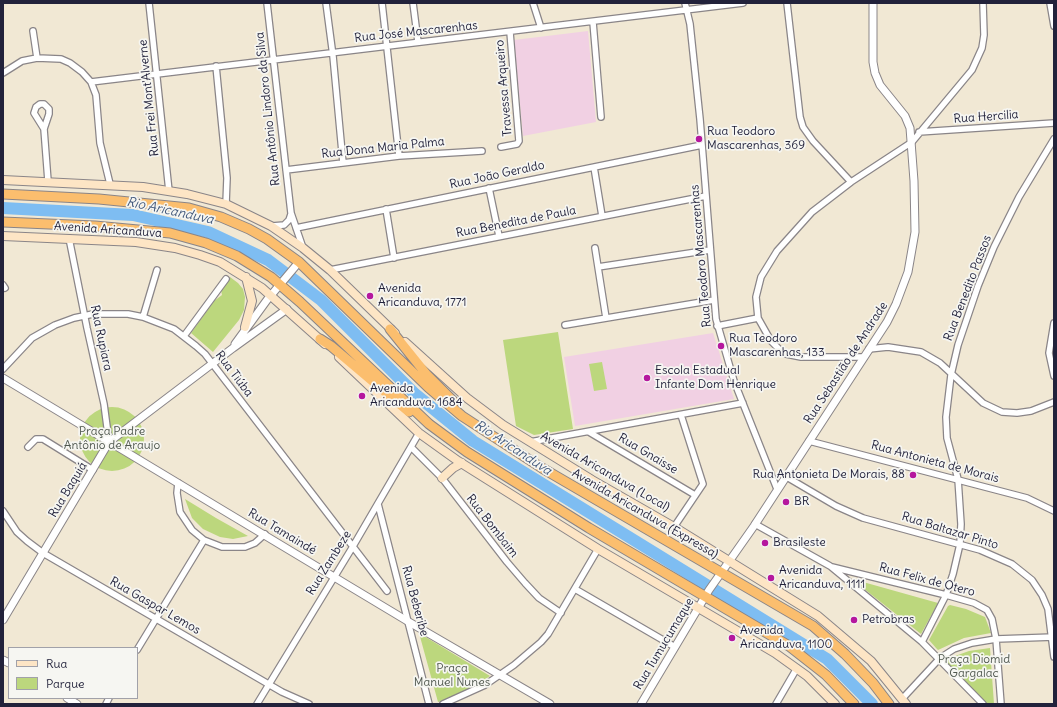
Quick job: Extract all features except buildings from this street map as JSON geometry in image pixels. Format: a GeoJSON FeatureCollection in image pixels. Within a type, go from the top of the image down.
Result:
{"type":"FeatureCollection","features":[{"type":"Feature","properties":{"kind":"highway","name":"Avenida Aricanduva (Expressa)"},"geometry":{"type":"LineString","coordinates":[[3,194],[141,202],[189,208],[221,217],[249,228],[267,239],[298,263],[428,387],[462,416],[500,442],[720,574],[813,626],[845,654],[873,683],[889,704]]}},
{"type":"Feature","properties":{"kind":"highway"},"geometry":{"type":"LineString","coordinates":[[3,222],[95,226],[170,233],[206,243],[237,256],[281,282],[429,424]]}},
{"type":"Feature","properties":{"kind":"highway"},"geometry":{"type":"LineString","coordinates":[[390,329],[427,375],[456,404],[500,442]]}},
{"type":"Feature","properties":{"kind":"highway"},"geometry":{"type":"LineString","coordinates":[[320,339],[331,346],[401,406],[506,477],[707,593],[789,646],[826,675],[854,704]]}},
{"type":"Feature","properties":{"kind":"main road","name":"Avenida Aricanduva (Local)"},"geometry":{"type":"LineString","coordinates":[[3,180],[110,184],[169,191],[226,204],[271,226],[303,248],[330,270],[390,329],[467,398],[529,442],[729,560],[818,616],[840,633],[871,661],[904,701]]}},
{"type":"Feature","properties":{"kind":"main road","name":"Avenida Aricanduva"},"geometry":{"type":"LineString","coordinates":[[3,236],[136,242],[175,248],[220,262],[271,294]]}},
{"type":"Feature","properties":{"kind":"main road"},"geometry":{"type":"LineString","coordinates":[[245,327],[252,301],[246,277]]}},
{"type":"Feature","properties":{"kind":"main road"},"geometry":{"type":"LineString","coordinates":[[271,294],[419,433],[462,463],[598,549],[797,668],[835,704]]}},
{"type":"Feature","properties":{"kind":"main road"},"geometry":{"type":"LineString","coordinates":[[442,478],[453,468],[462,463]]}},
{"type":"Feature","properties":{"kind":"street","name":"Rua Frei Mont'Alverne"},"geometry":{"type":"LineString","coordinates":[[150,3],[169,191]]}},
{"type":"Feature","properties":{"kind":"street","name":"Rua Antônio Lindoro da Silva"},"geometry":{"type":"LineString","coordinates":[[267,3],[291,214],[303,248]]}},
{"type":"Feature","properties":{"kind":"street"},"geometry":{"type":"LineString","coordinates":[[326,3],[333,52],[343,163]]}},
{"type":"Feature","properties":{"kind":"street"},"geometry":{"type":"LineString","coordinates":[[382,3],[388,46],[399,156]]}},
{"type":"Feature","properties":{"kind":"street"},"geometry":{"type":"LineString","coordinates":[[413,3],[418,42]]}},
{"type":"Feature","properties":{"kind":"street"},"geometry":{"type":"LineString","coordinates":[[533,3],[541,28]]}},
{"type":"Feature","properties":{"kind":"street","name":"Rua Teodoro Mascarenhas"},"geometry":{"type":"LineString","coordinates":[[685,3],[688,10],[702,144],[717,326],[743,403],[777,489]]}},
{"type":"Feature","properties":{"kind":"street","name":"Rua José Mascarenhas"},"geometry":{"type":"LineString","coordinates":[[91,82],[743,3]]}},
{"type":"Feature","properties":{"kind":"street"},"geometry":{"type":"LineString","coordinates":[[787,3],[800,117],[803,127],[813,141],[851,182]]}},
{"type":"Feature","properties":{"kind":"street","name":"Rua Sebastião de Andrade"},"geometry":{"type":"LineString","coordinates":[[707,593],[755,524],[785,476],[839,397],[896,304],[908,272],[914,232],[912,142],[910,128],[905,116],[880,85],[875,73],[872,3]]}},
{"type":"Feature","properties":{"kind":"street"},"geometry":{"type":"LineString","coordinates":[[864,357],[801,357],[786,354],[771,342],[758,318],[756,297],[761,277],[766,266],[794,230],[812,212],[851,182],[912,142],[972,70],[977,62],[984,35],[983,3]]}},
{"type":"Feature","properties":{"kind":"street"},"geometry":{"type":"LineString","coordinates":[[1050,3],[1054,26]]}},
{"type":"Feature","properties":{"kind":"street"},"geometry":{"type":"LineString","coordinates":[[593,22],[601,117]]}},
{"type":"Feature","properties":{"kind":"street"},"geometry":{"type":"LineString","coordinates":[[33,31],[37,58]]}},
{"type":"Feature","properties":{"kind":"street","name":"Travessa Arqueiro"},"geometry":{"type":"LineString","coordinates":[[501,147],[519,143],[510,32]]}},
{"type":"Feature","properties":{"kind":"street"},"geometry":{"type":"LineString","coordinates":[[3,73],[22,61],[37,58],[49,58],[70,63],[77,67],[91,82],[96,95],[100,143],[110,184]]}},
{"type":"Feature","properties":{"kind":"street"},"geometry":{"type":"LineString","coordinates":[[216,66],[227,178],[226,204]]}},
{"type":"Feature","properties":{"kind":"street","name":"Rua Hercilia"},"geometry":{"type":"LineString","coordinates":[[919,132],[1054,123]]}},
{"type":"Feature","properties":{"kind":"street"},"geometry":{"type":"LineString","coordinates":[[44,129],[48,181]]}},
{"type":"Feature","properties":{"kind":"street","name":"Rua Benedito Passos"},"geometry":{"type":"LineString","coordinates":[[922,642],[946,595],[960,544],[961,524],[958,479],[946,426],[951,375],[966,320],[994,247],[1018,197],[1054,139]]}},
{"type":"Feature","properties":{"kind":"street","name":"Rua João Geraldo"},"geometry":{"type":"LineString","coordinates":[[296,228],[702,144]]}},
{"type":"Feature","properties":{"kind":"street","name":"Rua Dona Maria Palma"},"geometry":{"type":"LineString","coordinates":[[286,170],[399,156],[482,151]]}},
{"type":"Feature","properties":{"kind":"street"},"geometry":{"type":"LineString","coordinates":[[594,167],[602,216]]}},
{"type":"Feature","properties":{"kind":"street"},"geometry":{"type":"LineString","coordinates":[[489,188],[499,236]]}},
{"type":"Feature","properties":{"kind":"street","name":"Rua Benedita de Paula"},"geometry":{"type":"LineString","coordinates":[[330,270],[706,196]]}},
{"type":"Feature","properties":{"kind":"street"},"geometry":{"type":"LineString","coordinates":[[386,209],[394,258]]}},
{"type":"Feature","properties":{"kind":"street"},"geometry":{"type":"LineString","coordinates":[[271,226],[277,227],[284,225],[289,220],[291,214]]}},
{"type":"Feature","properties":{"kind":"street","name":"Rua Rupiara"},"geometry":{"type":"LineString","coordinates":[[69,238],[104,404],[110,442]]}},
{"type":"Feature","properties":{"kind":"street"},"geometry":{"type":"LineString","coordinates":[[594,248],[606,318]]}},
{"type":"Feature","properties":{"kind":"street"},"geometry":{"type":"LineString","coordinates":[[598,267],[710,250]]}},
{"type":"Feature","properties":{"kind":"street","name":"Rua Baquiá"},"geometry":{"type":"LineString","coordinates":[[233,348],[245,327],[298,263]]}},
{"type":"Feature","properties":{"kind":"street"},"geometry":{"type":"LineString","coordinates":[[143,317],[157,270]]}},
{"type":"Feature","properties":{"kind":"street"},"geometry":{"type":"LineString","coordinates":[[184,336],[226,279]]}},
{"type":"Feature","properties":{"kind":"street"},"geometry":{"type":"LineString","coordinates":[[565,325],[714,300]]}},
{"type":"Feature","properties":{"kind":"street","name":"Rua Baquiá"},"geometry":{"type":"LineString","coordinates":[[3,620],[110,442],[233,348],[287,309]]}},
{"type":"Feature","properties":{"kind":"street","name":"Rua Tiúba"},"geometry":{"type":"LineString","coordinates":[[3,369],[32,338],[55,325],[85,316],[116,314],[143,317],[160,323],[184,336],[196,346],[212,364],[352,548],[387,591]]}},
{"type":"Feature","properties":{"kind":"street"},"geometry":{"type":"LineString","coordinates":[[717,326],[758,318]]}},
{"type":"Feature","properties":{"kind":"street"},"geometry":{"type":"LineString","coordinates":[[1054,323],[1049,353],[1054,376]]}},
{"type":"Feature","properties":{"kind":"street"},"geometry":{"type":"LineString","coordinates":[[869,349],[888,347],[921,352],[940,363],[951,375],[983,403],[1002,412],[1017,413],[1031,411],[1054,402]]}},
{"type":"Feature","properties":{"kind":"street","name":"Rua Tamaindé"},"geometry":{"type":"LineString","coordinates":[[3,378],[265,534],[409,622],[550,704]]}},
{"type":"Feature","properties":{"kind":"street"},"geometry":{"type":"LineString","coordinates":[[529,442],[743,403]]}},
{"type":"Feature","properties":{"kind":"street"},"geometry":{"type":"LineString","coordinates":[[674,527],[695,495],[703,486],[681,415]]}},
{"type":"Feature","properties":{"kind":"street","name":"Rua Gnaisse"},"geometry":{"type":"LineString","coordinates":[[589,432],[695,495]]}},
{"type":"Feature","properties":{"kind":"street","name":"Rua Zambeze"},"geometry":{"type":"LineString","coordinates":[[257,704],[352,548],[419,433]]}},
{"type":"Feature","properties":{"kind":"street"},"geometry":{"type":"LineString","coordinates":[[28,447],[36,439],[43,439],[93,470]]}},
{"type":"Feature","properties":{"kind":"street","name":"Rua Antonieta de Morais"},"geometry":{"type":"LineString","coordinates":[[809,441],[1027,498],[1054,511]]}},
{"type":"Feature","properties":{"kind":"street","name":"Rua Bombaim"},"geometry":{"type":"LineString","coordinates":[[411,448],[442,478],[507,562],[539,598],[560,613]]}},
{"type":"Feature","properties":{"kind":"street","name":"Rua Baltazar Pinto"},"geometry":{"type":"LineString","coordinates":[[785,476],[836,506],[863,518],[960,544],[998,556],[1012,564],[1032,580],[1042,595],[1048,609],[1053,637],[1054,657]]}},
{"type":"Feature","properties":{"kind":"street"},"geometry":{"type":"LineString","coordinates":[[178,483],[177,493],[180,512],[192,530],[204,540],[222,547],[245,547],[255,543],[265,534]]}},
{"type":"Feature","properties":{"kind":"street","name":"Rua Beberibe"},"geometry":{"type":"LineString","coordinates":[[378,504],[429,704]]}},
{"type":"Feature","properties":{"kind":"street","name":"Rua Gaspar Lemos"},"geometry":{"type":"LineString","coordinates":[[3,511],[17,532],[27,542],[43,553],[269,685],[309,704]]}},
{"type":"Feature","properties":{"kind":"street"},"geometry":{"type":"LineString","coordinates":[[755,524],[830,566],[940,658],[982,704]]}},
{"type":"Feature","properties":{"kind":"street"},"geometry":{"type":"LineString","coordinates":[[138,648],[204,540]]}},
{"type":"Feature","properties":{"kind":"street"},"geometry":{"type":"LineString","coordinates":[[443,704],[466,695],[501,675],[541,642],[548,634],[598,549]]}},
{"type":"Feature","properties":{"kind":"street","name":"Rua Felix de Otero"},"geometry":{"type":"LineString","coordinates":[[830,566],[974,603],[987,610],[992,619],[996,639]]}},
{"type":"Feature","properties":{"kind":"street"},"geometry":{"type":"LineString","coordinates":[[575,589],[674,648]]}},
{"type":"Feature","properties":{"kind":"street","name":"Rua Tumucumaque"},"geometry":{"type":"LineString","coordinates":[[641,704],[707,593]]}},
{"type":"Feature","properties":{"kind":"street"},"geometry":{"type":"LineString","coordinates":[[904,701],[940,658],[954,649],[972,643],[996,639],[1053,637]]}},
{"type":"Feature","properties":{"kind":"street"},"geometry":{"type":"LineString","coordinates":[[996,639],[1001,704]]}},
{"type":"Feature","properties":{"kind":"street"},"geometry":{"type":"LineString","coordinates":[[776,704],[797,668]]}},
{"type":"Feature","properties":{"kind":"shaded area"},"geometry":{"type":"Polygon","coordinates":[[[588,31],[596,122],[523,136],[514,40],[588,31]]]}},
{"type":"Feature","properties":{"kind":"shaded area","name":"Escola Estadual Infante Dom Henrique"},"geometry":{"type":"Polygon","coordinates":[[[713,333],[734,399],[575,426],[564,357],[713,333]]]}},
{"type":"Feature","properties":{"kind":"green space"},"geometry":{"type":"Polygon","coordinates":[[[230,277],[243,289],[245,297],[244,310],[239,320],[213,352],[191,333],[214,301],[222,295],[221,290],[230,277]]]}},
{"type":"Feature","properties":{"kind":"green space"},"geometry":{"type":"Polygon","coordinates":[[[558,332],[573,429],[534,435],[516,426],[503,340],[558,332]]]}},
{"type":"Feature","properties":{"kind":"green space"},"geometry":{"type":"Polygon","coordinates":[[[602,362],[607,389],[594,391],[589,364],[602,362]]]}},
{"type":"Feature","properties":{"kind":"green space","name":"Praça Padre Antônio de Araujo"},"geometry":{"type":"Polygon","coordinates":[[[112,407],[130,413],[138,421],[144,439],[138,457],[130,465],[112,471],[94,465],[86,457],[80,439],[86,421],[94,413],[112,407]]]}},
{"type":"Feature","properties":{"kind":"green space"},"geometry":{"type":"Polygon","coordinates":[[[185,499],[248,536],[233,539],[220,537],[203,529],[192,518],[185,499]]]}},
{"type":"Feature","properties":{"kind":"green space"},"geometry":{"type":"Polygon","coordinates":[[[860,582],[938,603],[921,634],[858,584],[860,582]]]}},
{"type":"Feature","properties":{"kind":"green space","name":"Praça Diomid Gargalac"},"geometry":{"type":"Polygon","coordinates":[[[950,605],[966,609],[985,617],[991,633],[964,638],[938,650],[929,640],[948,606],[950,605]]]}},
{"type":"Feature","properties":{"kind":"green space","name":"Praça Manuel Nunes"},"geometry":{"type":"Polygon","coordinates":[[[419,633],[490,676],[466,692],[438,702],[419,633]]]}},
{"type":"Feature","properties":{"kind":"green space","name":"Praça Diomid Gargalac"},"geometry":{"type":"Polygon","coordinates":[[[990,648],[994,704],[985,704],[944,660],[969,651],[990,648]]]}},
{"type":"Feature","properties":{"kind":"waterway","name":"Rio Aricanduva"},"geometry":{"type":"LineString","coordinates":[[3,208],[133,215],[208,232],[268,260],[321,300],[415,394],[473,441],[827,659],[872,704]]}},
{"type":"Feature","properties":{"kind":"place","name":"Rua Teodoro Mascarenhas, 369"},"geometry":{"type":"Point","coordinates":[699,139]}},
{"type":"Feature","properties":{"kind":"place","name":"Avenida Aricanduva, 1771"},"geometry":{"type":"Point","coordinates":[370,296]}},
{"type":"Feature","properties":{"kind":"place","name":"Rua Teodoro Mascarenhas, 133"},"geometry":{"type":"Point","coordinates":[721,346]}},
{"type":"Feature","properties":{"kind":"place","name":"Escola Estadual Infante Dom Henrique"},"geometry":{"type":"Point","coordinates":[647,378]}},
{"type":"Feature","properties":{"kind":"place","name":"Avenida Aricanduva, 1684"},"geometry":{"type":"Point","coordinates":[362,396]}},
{"type":"Feature","properties":{"kind":"place","name":"Rua Antonieta De Morais, 88"},"geometry":{"type":"Point","coordinates":[913,475]}},
{"type":"Feature","properties":{"kind":"place","name":"BR"},"geometry":{"type":"Point","coordinates":[786,502]}},
{"type":"Feature","properties":{"kind":"place","name":"Brasileste"},"geometry":{"type":"Point","coordinates":[765,543]}},
{"type":"Feature","properties":{"kind":"place","name":"Avenida Aricanduva, 1111"},"geometry":{"type":"Point","coordinates":[771,578]}},
{"type":"Feature","properties":{"kind":"place","name":"Petrobras"},"geometry":{"type":"Point","coordinates":[854,620]}},
{"type":"Feature","properties":{"kind":"place","name":"Avenida Aricanduva, 1100"},"geometry":{"type":"Point","coordinates":[732,638]}}]}
